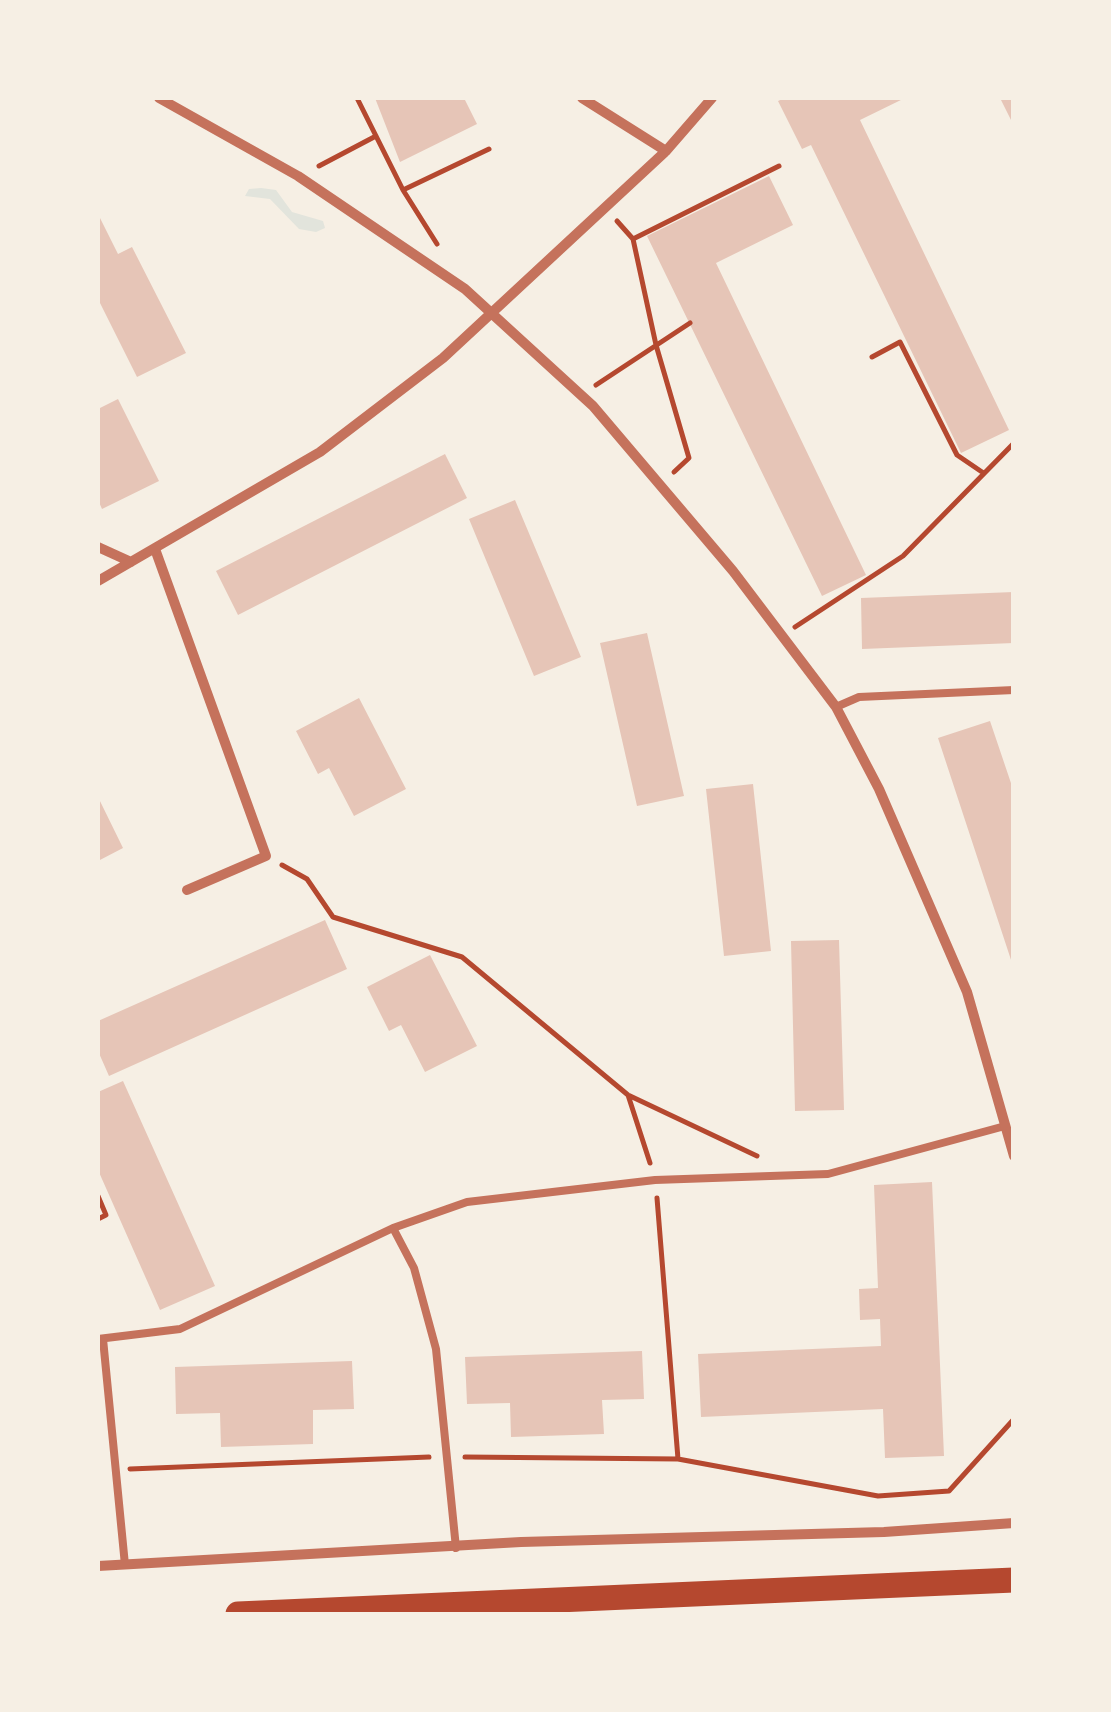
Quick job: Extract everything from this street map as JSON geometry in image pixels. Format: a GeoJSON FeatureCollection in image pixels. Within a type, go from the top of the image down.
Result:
{"type":"FeatureCollection","features":[{"type":"Feature","properties":{"kind":"main road"},"geometry":{"type":"LineString","coordinates":[[238,1614],[1014,1580]]}},
{"type":"Feature","properties":{"kind":"street"},"geometry":{"type":"LineString","coordinates":[[159,98],[298,176],[465,289],[581,395],[660,485],[836,707],[880,789],[960,975],[1014,1156]]}},
{"type":"Feature","properties":{"kind":"street"},"geometry":{"type":"LineString","coordinates":[[582,98],[666,151]]}},
{"type":"Feature","properties":{"kind":"street"},"geometry":{"type":"LineString","coordinates":[[98,581],[320,452],[494,313],[666,151],[712,98]]}},
{"type":"Feature","properties":{"kind":"street"},"geometry":{"type":"LineString","coordinates":[[98,547],[132,562]]}},
{"type":"Feature","properties":{"kind":"street"},"geometry":{"type":"LineString","coordinates":[[155,549],[266,856],[187,890]]}},
{"type":"Feature","properties":{"kind":"street"},"geometry":{"type":"LineString","coordinates":[[98,1566],[521,1542],[884,1532],[1014,1523]]}},
{"type":"Feature","properties":{"kind":"lane"},"geometry":{"type":"LineString","coordinates":[[836,707],[859,697],[1014,690]]}},
{"type":"Feature","properties":{"kind":"lane"},"geometry":{"type":"LineString","coordinates":[[126,1565],[100,1339],[180,1329],[394,1228],[467,1202],[655,1180],[828,1174],[1005,1126]]}},
{"type":"Feature","properties":{"kind":"lane"},"geometry":{"type":"LineString","coordinates":[[394,1228],[414,1268],[428,1311],[456,1548]]}},
{"type":"Feature","properties":{"kind":"path"},"geometry":{"type":"LineString","coordinates":[[357,98],[403,190],[465,289]]}},
{"type":"Feature","properties":{"kind":"path"},"geometry":{"type":"LineString","coordinates":[[298,176],[376,136]]}},
{"type":"Feature","properties":{"kind":"path"},"geometry":{"type":"LineString","coordinates":[[403,190],[489,149]]}},
{"type":"Feature","properties":{"kind":"path"},"geometry":{"type":"LineString","coordinates":[[633,238],[780,166]]}},
{"type":"Feature","properties":{"kind":"path"},"geometry":{"type":"LineString","coordinates":[[605,208],[633,238],[656,346],[689,458],[660,485]]}},
{"type":"Feature","properties":{"kind":"path"},"geometry":{"type":"LineString","coordinates":[[581,395],[690,323]]}},
{"type":"Feature","properties":{"kind":"path"},"geometry":{"type":"LineString","coordinates":[[872,357],[900,342],[958,455],[982,472]]}},
{"type":"Feature","properties":{"kind":"path"},"geometry":{"type":"LineString","coordinates":[[781,636],[902,556],[1014,443]]}},
{"type":"Feature","properties":{"kind":"path"},"geometry":{"type":"LineString","coordinates":[[266,856],[307,878],[333,917],[462,956],[628,1095],[795,1174]]}},
{"type":"Feature","properties":{"kind":"path"},"geometry":{"type":"LineString","coordinates":[[628,1095],[655,1180],[678,1460]]}},
{"type":"Feature","properties":{"kind":"path"},"geometry":{"type":"LineString","coordinates":[[98,1196],[106,1215],[98,1219]]}},
{"type":"Feature","properties":{"kind":"path"},"geometry":{"type":"LineString","coordinates":[[117,1469],[448,1457],[678,1460],[878,1496],[949,1491],[1014,1418]]}},
{"type":"Feature","properties":{"kind":"shaded area"},"geometry":{"type":"Polygon","coordinates":[[[249,189],[276,190],[292,212],[323,221],[325,228],[316,232],[299,229],[270,199],[245,196],[249,189]]]}},
{"type":"Feature","properties":{"kind":"building"},"geometry":{"type":"Polygon","coordinates":[[[375,98],[464,98],[477,124],[400,162],[375,98]]]}},
{"type":"Feature","properties":{"kind":"building"},"geometry":{"type":"Polygon","coordinates":[[[905,98],[860,120],[1009,430],[961,453],[811,145],[802,149],[778,101],[905,98]]]}},
{"type":"Feature","properties":{"kind":"building"},"geometry":{"type":"Polygon","coordinates":[[[1000,98],[1014,98],[1014,126],[1000,98]]]}},
{"type":"Feature","properties":{"kind":"building"},"geometry":{"type":"Polygon","coordinates":[[[769,176],[793,225],[716,263],[866,575],[822,596],[647,236],[769,176]]]}},
{"type":"Feature","properties":{"kind":"building"},"geometry":{"type":"Polygon","coordinates":[[[98,214],[118,254],[132,247],[186,353],[137,377],[98,299],[98,214]]]}},
{"type":"Feature","properties":{"kind":"building"},"geometry":{"type":"Polygon","coordinates":[[[118,399],[159,481],[102,509],[98,500],[98,409],[118,399]]]}},
{"type":"Feature","properties":{"kind":"building"},"geometry":{"type":"Polygon","coordinates":[[[445,454],[467,498],[238,615],[216,571],[445,454]]]}},
{"type":"Feature","properties":{"kind":"building"},"geometry":{"type":"Polygon","coordinates":[[[515,500],[581,657],[534,676],[469,519],[515,500]]]}},
{"type":"Feature","properties":{"kind":"building"},"geometry":{"type":"Polygon","coordinates":[[[1014,592],[1014,643],[862,649],[861,598],[1014,592]]]}},
{"type":"Feature","properties":{"kind":"building"},"geometry":{"type":"Polygon","coordinates":[[[647,633],[684,796],[637,806],[600,643],[647,633]]]}},
{"type":"Feature","properties":{"kind":"building"},"geometry":{"type":"Polygon","coordinates":[[[359,698],[406,789],[354,816],[329,768],[318,774],[296,731],[359,698]]]}},
{"type":"Feature","properties":{"kind":"building"},"geometry":{"type":"Polygon","coordinates":[[[990,721],[1014,792],[1013,966],[938,738],[990,721]]]}},
{"type":"Feature","properties":{"kind":"building"},"geometry":{"type":"Polygon","coordinates":[[[753,784],[771,951],[724,956],[706,789],[753,784]]]}},
{"type":"Feature","properties":{"kind":"building"},"geometry":{"type":"Polygon","coordinates":[[[98,797],[123,848],[98,861],[98,797]]]}},
{"type":"Feature","properties":{"kind":"building"},"geometry":{"type":"Polygon","coordinates":[[[325,920],[347,969],[109,1076],[98,1051],[98,1021],[325,920]]]}},
{"type":"Feature","properties":{"kind":"building"},"geometry":{"type":"Polygon","coordinates":[[[839,940],[844,1110],[795,1111],[791,941],[839,940]]]}},
{"type":"Feature","properties":{"kind":"building"},"geometry":{"type":"Polygon","coordinates":[[[430,955],[477,1046],[425,1072],[401,1025],[389,1031],[367,987],[430,955]]]}},
{"type":"Feature","properties":{"kind":"building"},"geometry":{"type":"Polygon","coordinates":[[[123,1081],[215,1286],[160,1310],[98,1170],[98,1092],[123,1081]]]}},
{"type":"Feature","properties":{"kind":"building"},"geometry":{"type":"Polygon","coordinates":[[[932,1182],[944,1456],[885,1458],[883,1409],[701,1417],[698,1354],[881,1346],[880,1319],[860,1320],[859,1289],[878,1288],[874,1185],[932,1182]]]}},
{"type":"Feature","properties":{"kind":"building"},"geometry":{"type":"Polygon","coordinates":[[[642,1351],[644,1399],[602,1400],[604,1434],[511,1437],[510,1403],[467,1404],[465,1357],[642,1351]]]}},
{"type":"Feature","properties":{"kind":"building"},"geometry":{"type":"Polygon","coordinates":[[[352,1361],[354,1409],[313,1410],[313,1444],[221,1447],[220,1413],[176,1414],[175,1367],[352,1361]]]}}]}
